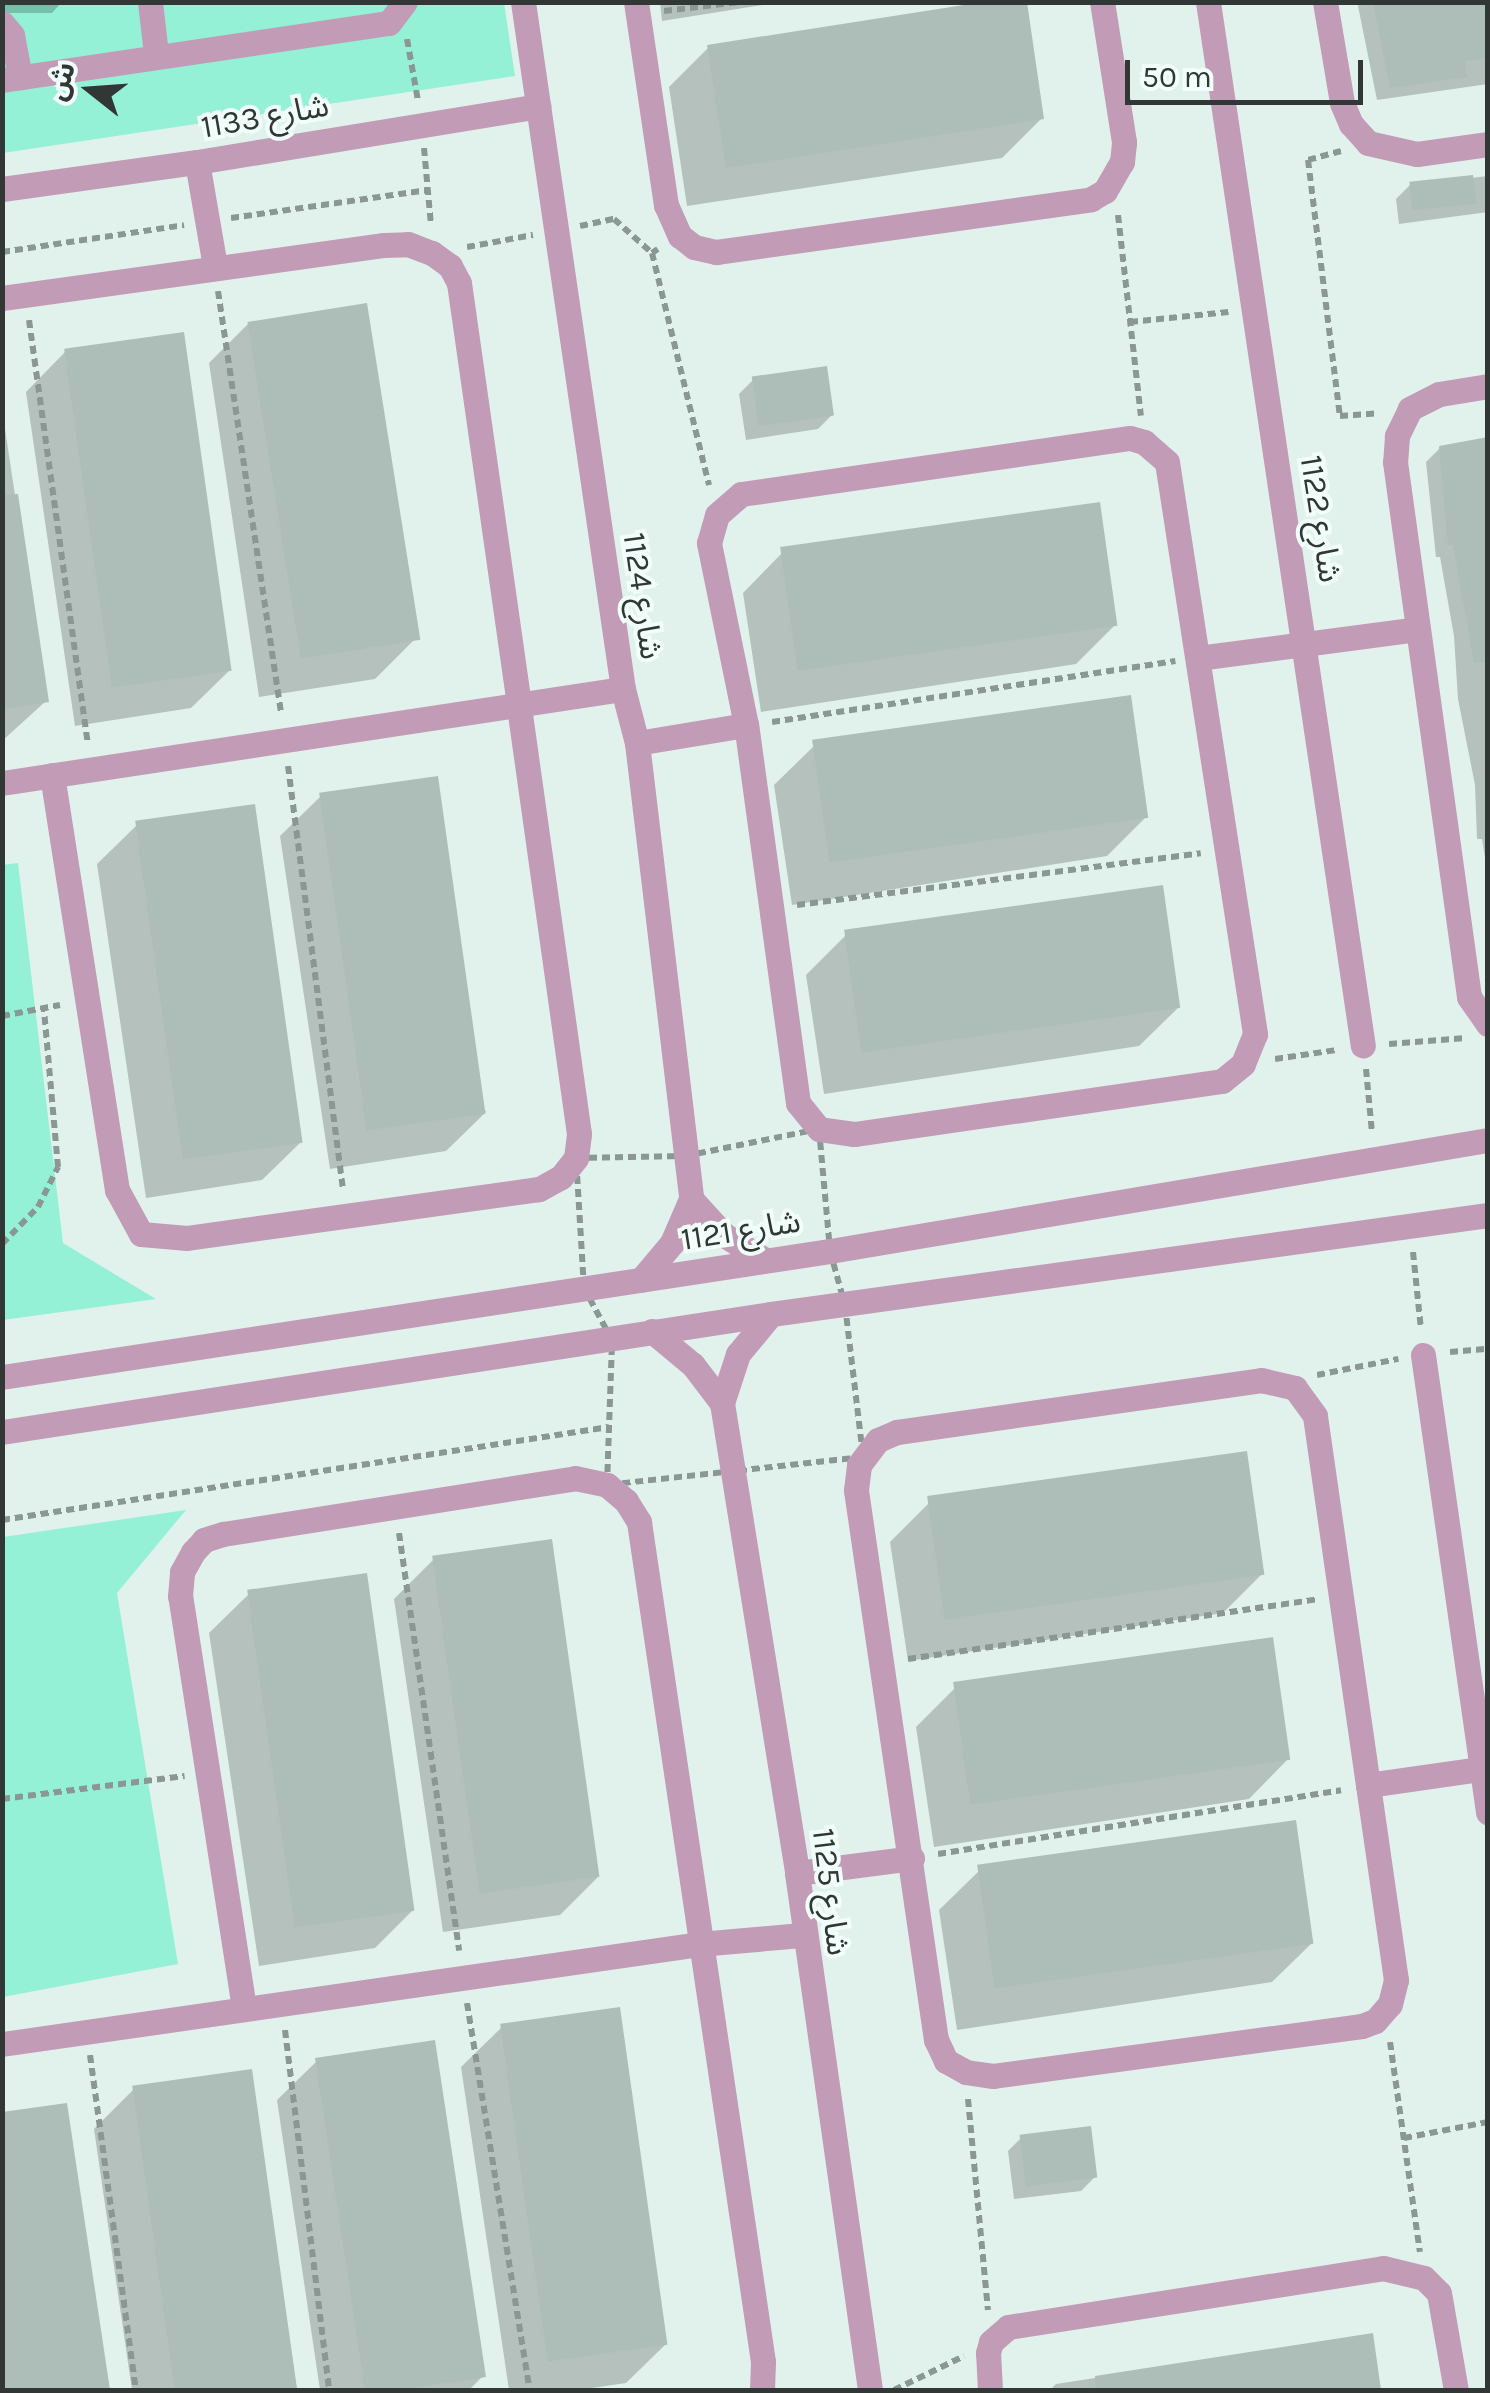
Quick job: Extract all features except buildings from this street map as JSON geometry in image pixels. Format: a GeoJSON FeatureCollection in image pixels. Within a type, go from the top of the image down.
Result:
{"type":"FeatureCollection","features":[{"type":"Feature","properties":{"kind":"street"},"geometry":{"type":"LineString","coordinates":[[150,2],[156,54]]}},
{"type":"Feature","properties":{"kind":"street","name":"شارع 1124"},"geometry":{"type":"LineString","coordinates":[[523,2],[624,689],[637,743],[691,1199]]}},
{"type":"Feature","properties":{"kind":"street"},"geometry":{"type":"LineString","coordinates":[[637,8],[666,206],[680,236],[694,247],[716,252],[1090,198],[1114,180],[1124,142],[1102,2]]}},
{"type":"Feature","properties":{"kind":"street","name":"شارع 1122"},"geometry":{"type":"LineString","coordinates":[[1208,2],[1364,1046]]}},
{"type":"Feature","properties":{"kind":"street"},"geometry":{"type":"LineString","coordinates":[[1325,2],[1342,104],[1351,124],[1368,143],[1417,154],[1488,144]]}},
{"type":"Feature","properties":{"kind":"street"},"geometry":{"type":"LineString","coordinates":[[2,22],[12,34],[11,78],[389,23],[404,6]]}},
{"type":"Feature","properties":{"kind":"street","name":"شارع 1133"},"geometry":{"type":"LineString","coordinates":[[2,189],[197,162],[538,106]]}},
{"type":"Feature","properties":{"kind":"street"},"geometry":{"type":"LineString","coordinates":[[197,162],[214,266]]}},
{"type":"Feature","properties":{"kind":"street"},"geometry":{"type":"LineString","coordinates":[[14,297],[384,245],[408,244],[432,253],[450,266],[459,283],[520,707],[580,1134],[576,1158],[561,1176],[539,1190],[187,1238],[140,1234],[117,1190],[52,775]]}},
{"type":"Feature","properties":{"kind":"street"},"geometry":{"type":"LineString","coordinates":[[1488,386],[1439,394],[1410,410],[1397,436],[1395,462],[1469,997],[1488,1024]]}},
{"type":"Feature","properties":{"kind":"street"},"geometry":{"type":"LineString","coordinates":[[1118,439],[1144,442],[1166,462],[1198,658],[1255,1034],[1243,1064],[1222,1080],[854,1134],[819,1129],[798,1103],[746,726],[709,544],[717,515],[741,494],[1118,439]]}},
{"type":"Feature","properties":{"kind":"street"},"geometry":{"type":"LineString","coordinates":[[1198,658],[1417,629]]}},
{"type":"Feature","properties":{"kind":"street"},"geometry":{"type":"LineString","coordinates":[[2,783],[624,689]]}},
{"type":"Feature","properties":{"kind":"street"},"geometry":{"type":"LineString","coordinates":[[637,743],[746,726]]}},
{"type":"Feature","properties":{"kind":"street","name":"شارع 1121"},"geometry":{"type":"LineString","coordinates":[[2,1377],[640,1280],[1488,1140]]}},
{"type":"Feature","properties":{"kind":"street"},"geometry":{"type":"LineString","coordinates":[[640,1280],[672,1243],[691,1199],[724,1235],[765,1260]]}},
{"type":"Feature","properties":{"kind":"street"},"geometry":{"type":"LineString","coordinates":[[2,1432],[652,1331],[1488,1215]]}},
{"type":"Feature","properties":{"kind":"street","name":"شارع 1125"},"geometry":{"type":"LineString","coordinates":[[770,1314],[738,1354],[722,1403],[797,1873],[802,1935],[870,2390]]}},
{"type":"Feature","properties":{"kind":"street","name":"شارع 1125"},"geometry":{"type":"LineString","coordinates":[[652,1331],[693,1365],[722,1403]]}},
{"type":"Feature","properties":{"kind":"street"},"geometry":{"type":"LineString","coordinates":[[1423,1354],[1488,1812]]}},
{"type":"Feature","properties":{"kind":"street"},"geometry":{"type":"LineString","coordinates":[[1262,1380],[1281,1382],[1305,1396],[1315,1416],[1342,1596],[1396,1980],[1386,2011],[1362,2026],[993,2076],[966,2072],[938,2050],[856,1490],[859,1465],[878,1440],[897,1432],[1262,1380]]}},
{"type":"Feature","properties":{"kind":"street"},"geometry":{"type":"LineString","coordinates":[[244,2008],[180,1596],[182,1572],[204,1540],[576,1478],[606,1484],[626,1501],[638,1522],[763,2362],[762,2390]]}},
{"type":"Feature","properties":{"kind":"street"},"geometry":{"type":"LineString","coordinates":[[1368,1785],[1484,1768]]}},
{"type":"Feature","properties":{"kind":"street"},"geometry":{"type":"LineString","coordinates":[[797,1873],[912,1858]]}},
{"type":"Feature","properties":{"kind":"street"},"geometry":{"type":"LineString","coordinates":[[2,2044],[699,1944],[802,1935]]}},
{"type":"Feature","properties":{"kind":"street"},"geometry":{"type":"LineString","coordinates":[[990,2390],[987,2363],[991,2342],[999,2332],[1024,2323],[1364,2270],[1395,2269],[1424,2278],[1439,2293],[1456,2390]]}},
{"type":"Feature","properties":{"kind":"path"},"geometry":{"type":"LineString","coordinates":[[637,8],[739,2]]}},
{"type":"Feature","properties":{"kind":"path"},"geometry":{"type":"LineString","coordinates":[[404,6],[422,123],[432,253],[614,219],[652,253],[717,515]]}},
{"type":"Feature","properties":{"kind":"path"},"geometry":{"type":"LineString","coordinates":[[1368,143],[1308,160],[1340,416],[1410,410]]}},
{"type":"Feature","properties":{"kind":"path"},"geometry":{"type":"LineString","coordinates":[[1114,180],[1144,442]]}},
{"type":"Feature","properties":{"kind":"path"},"geometry":{"type":"LineString","coordinates":[[652,253],[680,236]]}},
{"type":"Feature","properties":{"kind":"path"},"geometry":{"type":"LineString","coordinates":[[14,297],[92,769]]}},
{"type":"Feature","properties":{"kind":"path"},"geometry":{"type":"LineString","coordinates":[[1130,322],[1255,309]]}},
{"type":"Feature","properties":{"kind":"path"},"geometry":{"type":"LineString","coordinates":[[746,726],[1198,658]]}},
{"type":"Feature","properties":{"kind":"path"},"geometry":{"type":"LineString","coordinates":[[771,908],[1227,850]]}},
{"type":"Feature","properties":{"kind":"path"},"geometry":{"type":"LineString","coordinates":[[2,1016],[44,1010],[89,996]]}},
{"type":"Feature","properties":{"kind":"path"},"geometry":{"type":"LineString","coordinates":[[2,1244],[38,1208],[58,1167],[44,1010]]}},
{"type":"Feature","properties":{"kind":"path"},"geometry":{"type":"LineString","coordinates":[[1364,1046],[1374,1158]]}},
{"type":"Feature","properties":{"kind":"path"},"geometry":{"type":"LineString","coordinates":[[1411,1226],[1423,1354]]}},
{"type":"Feature","properties":{"kind":"path"},"geometry":{"type":"LineString","coordinates":[[1281,1382],[1423,1354],[1488,1349]]}},
{"type":"Feature","properties":{"kind":"path"},"geometry":{"type":"LineString","coordinates":[[2,1520],[609,1427]]}},
{"type":"Feature","properties":{"kind":"path"},"geometry":{"type":"LineString","coordinates":[[882,1663],[1342,1596]]}},
{"type":"Feature","properties":{"kind":"path"},"geometry":{"type":"LineString","coordinates":[[2,1799],[209,1773]]}},
{"type":"Feature","properties":{"kind":"path"},"geometry":{"type":"LineString","coordinates":[[912,1858],[1368,1785]]}},
{"type":"Feature","properties":{"kind":"path"},"geometry":{"type":"LineString","coordinates":[[281,2002],[329,2390]]}},
{"type":"Feature","properties":{"kind":"path"},"geometry":{"type":"LineString","coordinates":[[1386,2011],[1424,2278]]}},
{"type":"Feature","properties":{"kind":"path"},"geometry":{"type":"LineString","coordinates":[[87,2031],[136,2390]]}},
{"type":"Feature","properties":{"kind":"path"},"geometry":{"type":"LineString","coordinates":[[892,2390],[991,2342],[966,2072]]}},
{"type":"Feature","properties":{"kind":"path"},"geometry":{"type":"LineString","coordinates":[[1404,2138],[1488,2122]]}},
{"type":"Feature","properties":{"kind":"green space"},"geometry":{"type":"Polygon","coordinates":[[[3,3],[504,3],[515,76],[3,153],[3,3]]]}},
{"type":"Feature","properties":{"kind":"green space"},"geometry":{"type":"Polygon","coordinates":[[[18,863],[63,1243],[156,1299],[3,1320],[2,865],[18,863]]]}},
{"type":"Feature","properties":{"kind":"green space"},"geometry":{"type":"Polygon","coordinates":[[[186,1510],[117,1593],[178,1964],[3,1997],[3,1537],[186,1510]]]}}]}
